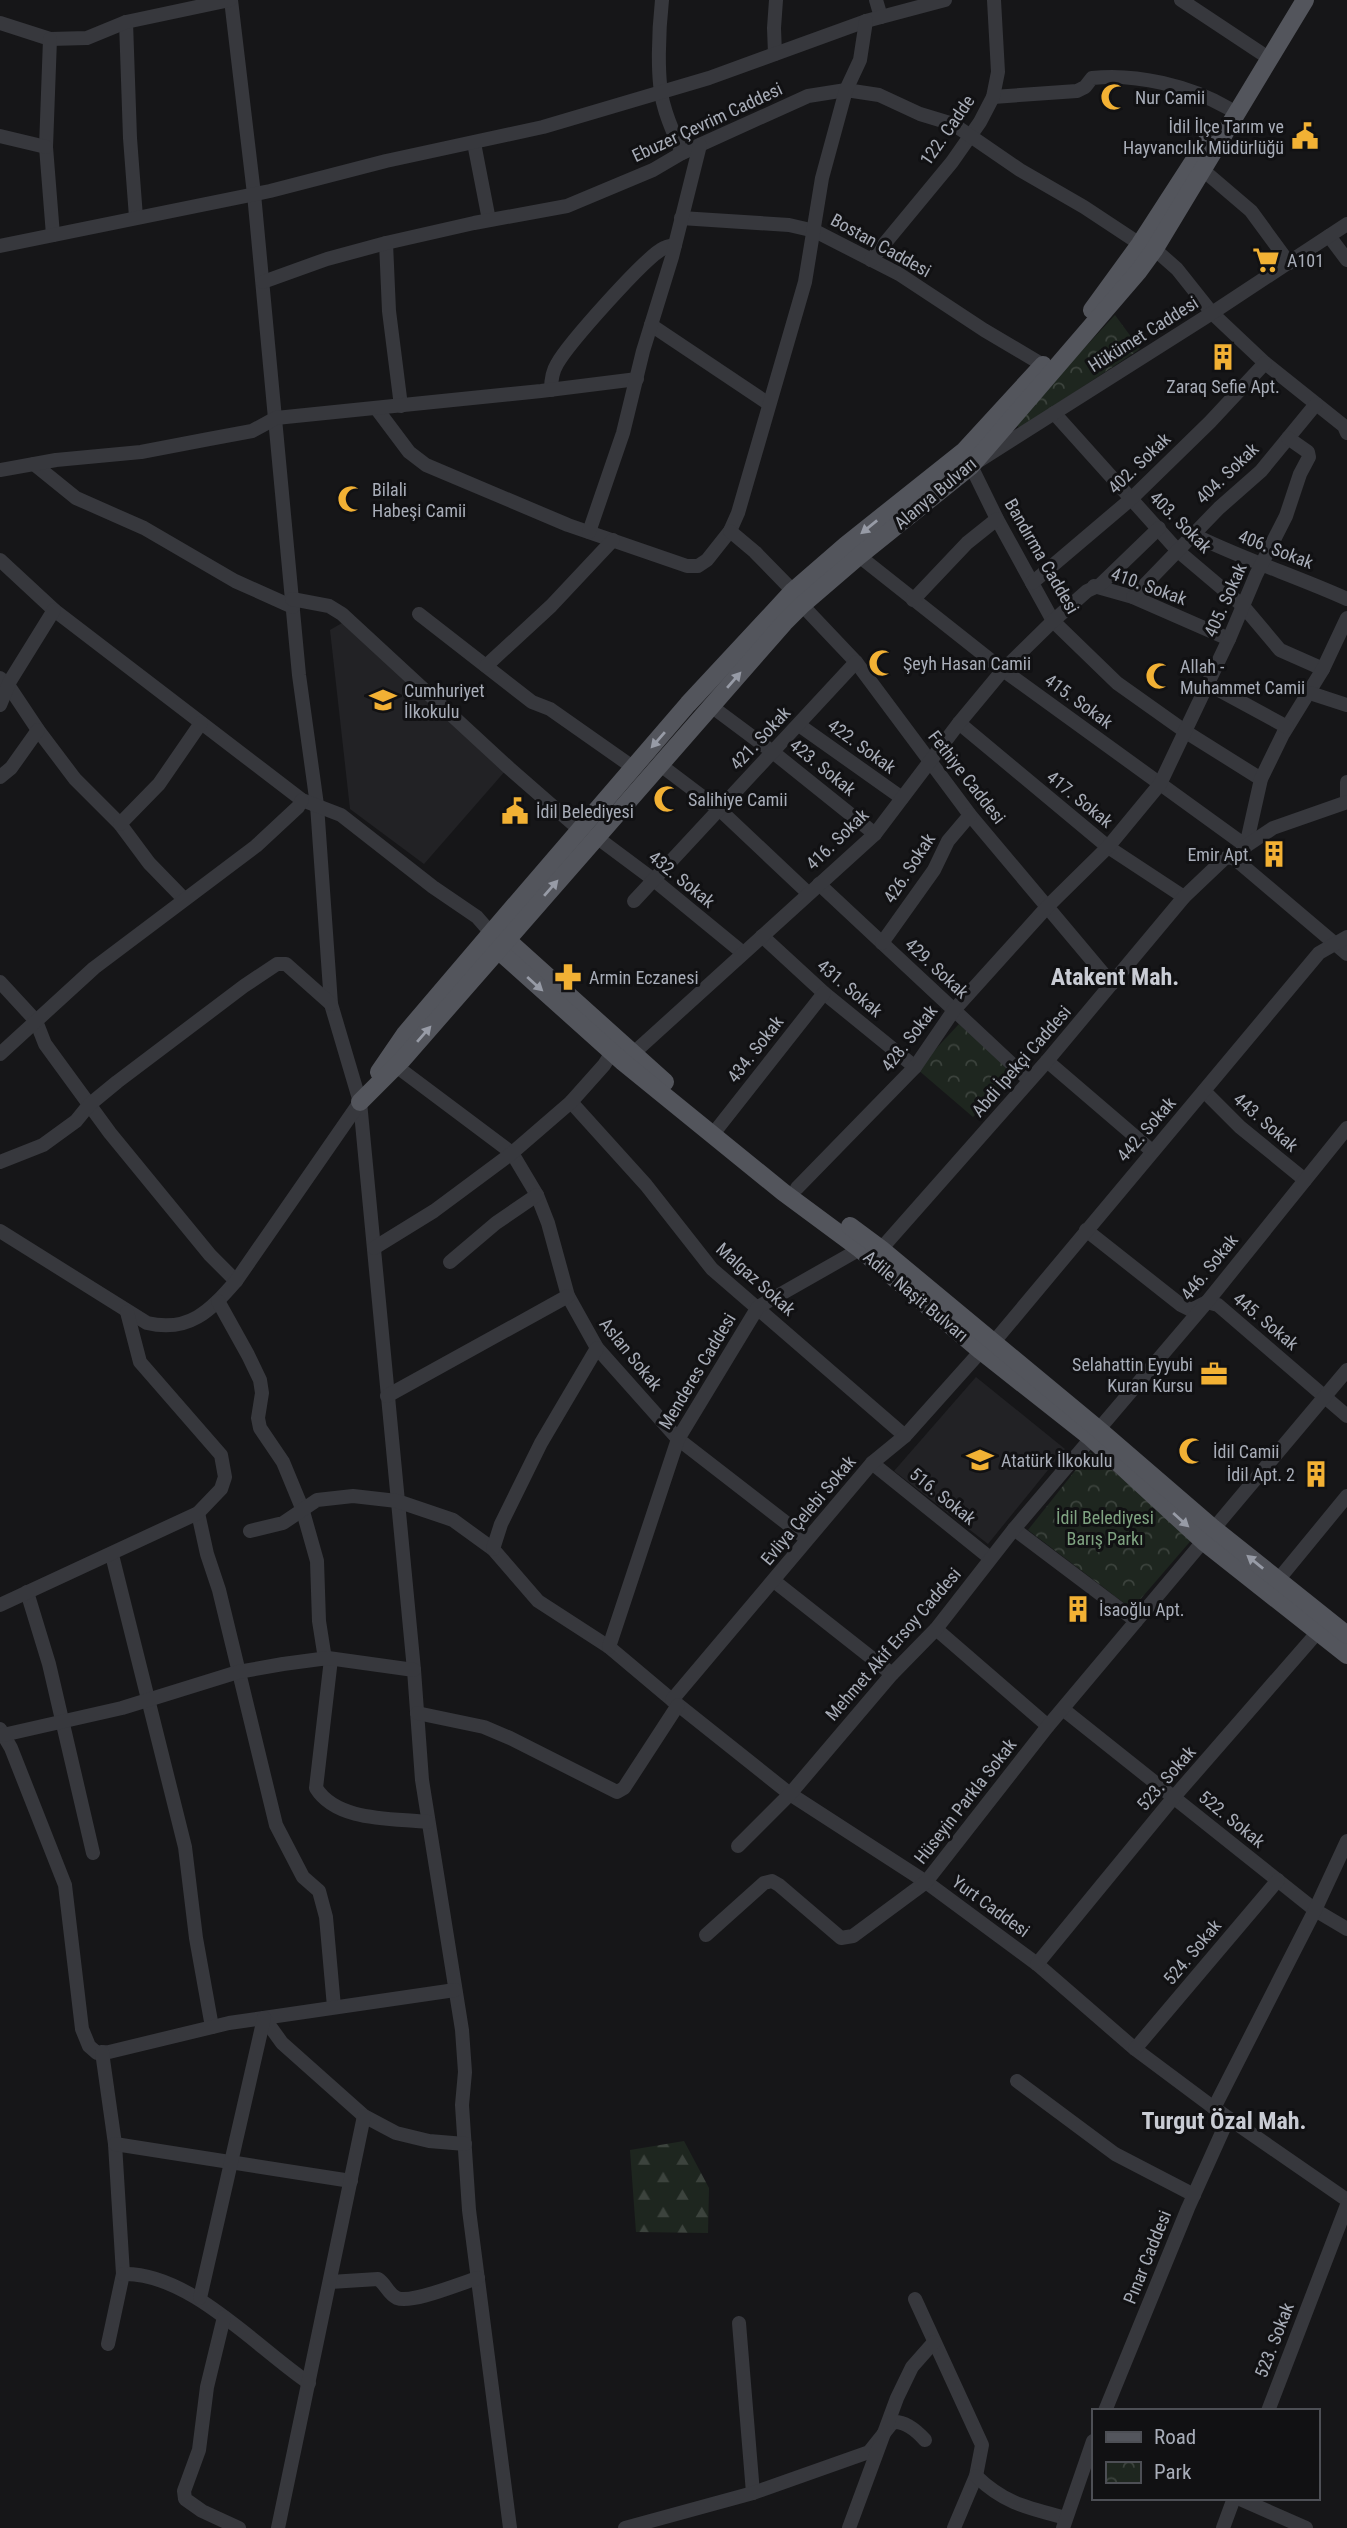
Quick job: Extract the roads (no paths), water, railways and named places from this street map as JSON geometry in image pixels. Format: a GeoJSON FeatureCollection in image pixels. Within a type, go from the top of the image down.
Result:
{"type":"FeatureCollection","features":[{"type":"Feature","properties":{"kind":"main road","name":"Alanya Bulvarı"},"geometry":{"type":"LineString","coordinates":[[498,941],[588,833],[634,768],[688,704],[798,598],[859,556],[968,458],[1138,272],[1147,247],[1292,0]]}},
{"type":"Feature","properties":{"kind":"main road","name":"Alanya Bulvarı"},"geometry":{"type":"LineString","coordinates":[[588,833],[659,764],[712,706],[798,598],[846,545],[968,458],[1043,365],[1147,247],[1203,170],[1306,0]]}},
{"type":"Feature","properties":{"kind":"main road","name":"Adile Naşit Bulvarı"},"geometry":{"type":"LineString","coordinates":[[498,941],[783,1192],[987,1347],[1094,1433],[1209,1535],[1272,1598],[1347,1636]]}},
{"type":"Feature","properties":{"kind":"main road"},"geometry":{"type":"LineString","coordinates":[[360,1102],[396,1066],[498,941]]}},
{"type":"Feature","properties":{"kind":"main road"},"geometry":{"type":"LineString","coordinates":[[360,1102],[405,1034],[498,941]]}},
{"type":"Feature","properties":{"kind":"main road","name":"Adile Naşit Bulvarı"},"geometry":{"type":"LineString","coordinates":[[622,1052],[718,1129],[881,1249],[987,1347]]}},
{"type":"Feature","properties":{"kind":"main road","name":"Adile Naşit Bulvarı"},"geometry":{"type":"LineString","coordinates":[[1209,1535],[1278,1580],[1324,1626],[1347,1655]]}},
{"type":"Feature","properties":{"kind":"street"},"geometry":{"type":"LineString","coordinates":[[0,23],[50,39],[88,38],[126,22],[231,0],[263,282],[309,803],[331,1004],[360,1102],[422,1780],[464,2058],[462,2105],[469,2210],[510,2528]]}},
{"type":"Feature","properties":{"kind":"street"},"geometry":{"type":"LineString","coordinates":[[662,0],[659,26],[663,105],[682,153]]}},
{"type":"Feature","properties":{"kind":"street"},"geometry":{"type":"LineString","coordinates":[[775,54],[776,0]]}},
{"type":"Feature","properties":{"kind":"street"},"geometry":{"type":"LineString","coordinates":[[376,408],[410,453],[426,465],[589,532],[687,566],[698,566],[707,560],[730,531],[745,491],[804,282],[815,231],[822,178],[846,90],[860,60],[873,19],[876,0]]}},
{"type":"Feature","properties":{"kind":"street"},"geometry":{"type":"LineString","coordinates":[[0,246],[254,194],[386,161],[543,127],[662,93],[873,19],[945,0]]}},
{"type":"Feature","properties":{"kind":"street","name":"122. Cadde"},"geometry":{"type":"LineString","coordinates":[[871,260],[952,162],[993,97],[998,72],[994,0]]}},
{"type":"Feature","properties":{"kind":"street"},"geometry":{"type":"LineString","coordinates":[[1181,0],[1261,53]]}},
{"type":"Feature","properties":{"kind":"street"},"geometry":{"type":"LineString","coordinates":[[126,22],[136,217]]}},
{"type":"Feature","properties":{"kind":"street"},"geometry":{"type":"LineString","coordinates":[[50,39],[46,147],[53,235]]}},
{"type":"Feature","properties":{"kind":"street"},"geometry":{"type":"LineString","coordinates":[[993,97],[1077,91],[1085,87],[1092,78],[1105,76],[1174,86],[1228,108]]}},
{"type":"Feature","properties":{"kind":"street","name":"Ebuzer Çevrim Caddesi"},"geometry":{"type":"LineString","coordinates":[[263,282],[327,259],[386,243],[567,206],[653,170],[682,153],[808,96],[846,90],[878,95],[920,114],[953,124],[1020,170],[1147,247],[1177,269],[1212,313],[1265,363],[1346,426]]}},
{"type":"Feature","properties":{"kind":"street"},"geometry":{"type":"LineString","coordinates":[[0,136],[46,147]]}},
{"type":"Feature","properties":{"kind":"street"},"geometry":{"type":"LineString","coordinates":[[474,143],[489,220]]}},
{"type":"Feature","properties":{"kind":"street"},"geometry":{"type":"LineString","coordinates":[[589,532],[623,433],[700,145]]}},
{"type":"Feature","properties":{"kind":"street"},"geometry":{"type":"LineString","coordinates":[[1203,170],[1251,211],[1289,263]]}},
{"type":"Feature","properties":{"kind":"street","name":"Bostan Caddesi"},"geometry":{"type":"LineString","coordinates":[[681,218],[789,226],[815,231],[899,274],[1043,365]]}},
{"type":"Feature","properties":{"kind":"street","name":"Hükümet Caddesi"},"geometry":{"type":"LineString","coordinates":[[968,458],[1054,413],[1347,224]]}},
{"type":"Feature","properties":{"kind":"street"},"geometry":{"type":"LineString","coordinates":[[1329,236],[1347,260]]}},
{"type":"Feature","properties":{"kind":"street"},"geometry":{"type":"LineString","coordinates":[[386,243],[389,311],[401,406]]}},
{"type":"Feature","properties":{"kind":"street"},"geometry":{"type":"LineString","coordinates":[[551,390],[551,377],[557,363],[604,307],[648,261],[664,248],[675,245]]}},
{"type":"Feature","properties":{"kind":"street"},"geometry":{"type":"LineString","coordinates":[[651,325],[769,404]]}},
{"type":"Feature","properties":{"kind":"street","name":"402. Sokak"},"geometry":{"type":"LineString","coordinates":[[1032,583],[1131,499],[1210,422],[1265,363]]}},
{"type":"Feature","properties":{"kind":"street"},"geometry":{"type":"LineString","coordinates":[[0,470],[141,452],[252,431],[276,418],[637,379]]}},
{"type":"Feature","properties":{"kind":"street","name":"404. Sokak"},"geometry":{"type":"LineString","coordinates":[[1133,597],[1192,534],[1261,471],[1316,404]]}},
{"type":"Feature","properties":{"kind":"street","name":"403. Sokak"},"geometry":{"type":"LineString","coordinates":[[1054,413],[1178,551],[1243,606],[1280,650],[1323,669]]}},
{"type":"Feature","properties":{"kind":"street","name":"405. Sokak"},"geometry":{"type":"LineString","coordinates":[[1047,907],[1108,847],[1160,784],[1286,516],[1300,474],[1309,457],[1308,452],[1288,438]]}},
{"type":"Feature","properties":{"kind":"street","name":"Bandırma Caddesi"},"geometry":{"type":"LineString","coordinates":[[968,458],[997,519],[1053,621],[1117,683],[1186,732],[1261,779]]}},
{"type":"Feature","properties":{"kind":"street","name":"432. Sokak"},"geometry":{"type":"LineString","coordinates":[[34,464],[76,498],[144,528],[234,581],[293,603],[329,606],[342,614],[509,768],[743,953]]}},
{"type":"Feature","properties":{"kind":"street"},"geometry":{"type":"LineString","coordinates":[[913,600],[967,543],[997,519]]}},
{"type":"Feature","properties":{"kind":"street","name":"416. Sokak"},"geometry":{"type":"LineString","coordinates":[[374,1248],[434,1212],[512,1153],[571,1101],[604,1065],[743,953],[875,834],[1003,670],[1053,621],[1094,586],[1100,585],[1159,528]]}},
{"type":"Feature","properties":{"kind":"street","name":"Fethiye Caddesi"},"geometry":{"type":"LineString","coordinates":[[730,531],[755,552],[856,662],[970,815],[1112,984]]}},
{"type":"Feature","properties":{"kind":"street","name":"406. Sokak"},"geometry":{"type":"LineString","coordinates":[[1192,534],[1226,551],[1347,599]]}},
{"type":"Feature","properties":{"kind":"street"},"geometry":{"type":"LineString","coordinates":[[486,666],[551,606],[613,540]]}},
{"type":"Feature","properties":{"kind":"street","name":"415. Sokak"},"geometry":{"type":"LineString","coordinates":[[859,556],[1003,670],[1247,846]]}},
{"type":"Feature","properties":{"kind":"street"},"geometry":{"type":"LineString","coordinates":[[0,560],[54,610],[201,723],[309,803],[341,815],[432,887],[477,917],[498,941]]}},
{"type":"Feature","properties":{"kind":"street","name":"410. Sokak"},"geometry":{"type":"LineString","coordinates":[[1094,586],[1133,597],[1229,639]]}},
{"type":"Feature","properties":{"kind":"street"},"geometry":{"type":"LineString","coordinates":[[0,705],[4,681],[54,610]]}},
{"type":"Feature","properties":{"kind":"street"},"geometry":{"type":"LineString","coordinates":[[419,614],[532,702],[550,709],[634,768]]}},
{"type":"Feature","properties":{"kind":"street"},"geometry":{"type":"LineString","coordinates":[[1247,846],[1261,779],[1287,727],[1323,669],[1347,618]]}},
{"type":"Feature","properties":{"kind":"street","name":"421. Sokak"},"geometry":{"type":"LineString","coordinates":[[634,901],[856,662]]}},
{"type":"Feature","properties":{"kind":"street"},"geometry":{"type":"LineString","coordinates":[[4,681],[75,779],[120,824],[149,863],[184,899]]}},
{"type":"Feature","properties":{"kind":"street"},"geometry":{"type":"LineString","coordinates":[[1209,684],[1287,727]]}},
{"type":"Feature","properties":{"kind":"street"},"geometry":{"type":"LineString","coordinates":[[1310,693],[1347,705]]}},
{"type":"Feature","properties":{"kind":"street","name":"423. Sokak"},"geometry":{"type":"LineString","coordinates":[[712,706],[774,752],[875,834]]}},
{"type":"Feature","properties":{"kind":"street"},"geometry":{"type":"LineString","coordinates":[[120,824],[159,784],[201,723]]}},
{"type":"Feature","properties":{"kind":"street","name":"417. Sokak"},"geometry":{"type":"LineString","coordinates":[[959,723],[1108,847],[1184,897]]}},
{"type":"Feature","properties":{"kind":"street","name":"422. Sokak"},"geometry":{"type":"LineString","coordinates":[[799,725],[902,798]]}},
{"type":"Feature","properties":{"kind":"street"},"geometry":{"type":"LineString","coordinates":[[0,777],[11,768],[37,730]]}},
{"type":"Feature","properties":{"kind":"street","name":"429. Sokak"},"geometry":{"type":"LineString","coordinates":[[659,764],[720,810],[882,943],[1029,1080]]}},
{"type":"Feature","properties":{"kind":"street"},"geometry":{"type":"LineString","coordinates":[[1347,782],[1347,802]]}},
{"type":"Feature","properties":{"kind":"street","name":"Abdi İpekçi Caddesi"},"geometry":{"type":"LineString","coordinates":[[881,1249],[1046,1061],[1201,878],[1273,828],[1347,802]]}},
{"type":"Feature","properties":{"kind":"street"},"geometry":{"type":"LineString","coordinates":[[0,1054],[94,968],[256,846],[298,807],[309,803]]}},
{"type":"Feature","properties":{"kind":"street","name":"426. Sokak"},"geometry":{"type":"LineString","coordinates":[[882,943],[934,870],[948,841],[970,815]]}},
{"type":"Feature","properties":{"kind":"street"},"geometry":{"type":"LineString","coordinates":[[1229,857],[1340,941],[1347,954]]}},
{"type":"Feature","properties":{"kind":"street","name":"428. Sokak"},"geometry":{"type":"LineString","coordinates":[[797,1188],[915,1067],[954,1010],[1047,907]]}},
{"type":"Feature","properties":{"kind":"street","name":"431. Sokak"},"geometry":{"type":"LineString","coordinates":[[762,936],[824,993],[915,1067]]}},
{"type":"Feature","properties":{"kind":"street","name":"442. Sokak"},"geometry":{"type":"LineString","coordinates":[[987,1347],[1319,953],[1340,941]]}},
{"type":"Feature","properties":{"kind":"street"},"geometry":{"type":"LineString","coordinates":[[0,1162],[43,1145],[76,1121],[89,1105],[244,986],[277,964],[286,964],[331,1004]]}},
{"type":"Feature","properties":{"kind":"street"},"geometry":{"type":"LineString","coordinates":[[0,982],[36,1021],[45,1044],[110,1133],[202,1245],[236,1281]]}},
{"type":"Feature","properties":{"kind":"street","name":"434. Sokak"},"geometry":{"type":"LineString","coordinates":[[718,1129],[824,993]]}},
{"type":"Feature","properties":{"kind":"street"},"geometry":{"type":"LineString","coordinates":[[1046,1061],[1152,1151]]}},
{"type":"Feature","properties":{"kind":"street","name":"Aslan Sokak"},"geometry":{"type":"LineString","coordinates":[[396,1066],[512,1153],[537,1195],[548,1223],[568,1296],[597,1349],[678,1439],[807,1539]]}},
{"type":"Feature","properties":{"kind":"street","name":"443. Sokak"},"geometry":{"type":"LineString","coordinates":[[1204,1091],[1240,1127],[1305,1180]]}},
{"type":"Feature","properties":{"kind":"street","name":"Malgaz Sokak"},"geometry":{"type":"LineString","coordinates":[[571,1101],[646,1185],[712,1269],[905,1436]]}},
{"type":"Feature","properties":{"kind":"street"},"geometry":{"type":"LineString","coordinates":[[0,1231],[147,1323],[162,1326],[194,1320],[218,1301],[236,1281],[360,1102]]}},
{"type":"Feature","properties":{"kind":"street","name":"446. Sokak"},"geometry":{"type":"LineString","coordinates":[[1094,1433],[1207,1303],[1347,1128]]}},
{"type":"Feature","properties":{"kind":"street"},"geometry":{"type":"LineString","coordinates":[[450,1262],[496,1223],[537,1195]]}},
{"type":"Feature","properties":{"kind":"street","name":"445. Sokak"},"geometry":{"type":"LineString","coordinates":[[1086,1230],[1181,1305],[1191,1310],[1207,1303],[1218,1304],[1347,1416]]}},
{"type":"Feature","properties":{"kind":"street","name":"Menderes Caddesi"},"geometry":{"type":"LineString","coordinates":[[609,1647],[678,1439],[758,1307],[860,1249]]}},
{"type":"Feature","properties":{"kind":"street"},"geometry":{"type":"LineString","coordinates":[[387,1396],[568,1296]]}},
{"type":"Feature","properties":{"kind":"street"},"geometry":{"type":"LineString","coordinates":[[218,1301],[260,1380],[260,1428],[283,1462],[302,1508],[317,1561],[319,1621],[328,1659],[316,1788],[321,1797],[336,1806],[362,1815],[428,1822]]}},
{"type":"Feature","properties":{"kind":"street"},"geometry":{"type":"LineString","coordinates":[[0,1605],[198,1513],[221,1489],[225,1477],[221,1455],[140,1362],[127,1312]]}},
{"type":"Feature","properties":{"kind":"street","name":"Evliya Çelebi Sokak"},"geometry":{"type":"LineString","coordinates":[[417,1713],[484,1727],[617,1792],[624,1788],[675,1703],[807,1539],[872,1463],[905,1436],[987,1347]]}},
{"type":"Feature","properties":{"kind":"street"},"geometry":{"type":"LineString","coordinates":[[493,1549],[501,1524],[541,1443],[597,1349]]}},
{"type":"Feature","properties":{"kind":"street","name":"Hüseyin Parkla Sokak"},"geometry":{"type":"LineString","coordinates":[[706,1935],[764,1883],[772,1881],[841,1938],[853,1936],[926,1882],[1048,1726],[1347,1370]]}},
{"type":"Feature","properties":{"kind":"street","name":"Mehmet Akif Ersoy Caddesi"},"geometry":{"type":"LineString","coordinates":[[738,1846],[790,1794],[892,1674],[936,1629],[990,1558],[1094,1433]]}},
{"type":"Feature","properties":{"kind":"street","name":"516. Sokak"},"geometry":{"type":"LineString","coordinates":[[872,1463],[990,1558]]}},
{"type":"Feature","properties":{"kind":"street","name":"Yurt Caddesi"},"geometry":{"type":"LineString","coordinates":[[250,1531],[283,1522],[317,1500],[353,1496],[397,1501],[453,1520],[493,1549],[538,1601],[609,1647],[790,1794],[926,1882],[1037,1964],[1135,2049],[1228,2119],[1347,2200]]}},
{"type":"Feature","properties":{"kind":"street"},"geometry":{"type":"LineString","coordinates":[[1278,1580],[1347,1496]]}},
{"type":"Feature","properties":{"kind":"street"},"geometry":{"type":"LineString","coordinates":[[198,1513],[276,1825],[303,1877],[319,1891],[326,1917],[334,2007]]}},
{"type":"Feature","properties":{"kind":"street"},"geometry":{"type":"LineString","coordinates":[[1014,1529],[1136,1621]]}},
{"type":"Feature","properties":{"kind":"street"},"geometry":{"type":"LineString","coordinates":[[112,1555],[185,1847],[196,1938],[212,2027]]}},
{"type":"Feature","properties":{"kind":"street"},"geometry":{"type":"LineString","coordinates":[[774,1581],[892,1674]]}},
{"type":"Feature","properties":{"kind":"street"},"geometry":{"type":"LineString","coordinates":[[27,1592],[49,1664],[93,1853]]}},
{"type":"Feature","properties":{"kind":"street","name":"523. Sokak"},"geometry":{"type":"LineString","coordinates":[[1037,1964],[1174,1797],[1324,1626]]}},
{"type":"Feature","properties":{"kind":"street"},"geometry":{"type":"LineString","coordinates":[[936,1629],[1048,1726]]}},
{"type":"Feature","properties":{"kind":"street"},"geometry":{"type":"LineString","coordinates":[[414,1670],[328,1659],[238,1672],[122,1708],[2,1732],[11,1748],[65,1885],[82,2029],[89,2046],[97,2053],[212,2027],[455,1990]]}},
{"type":"Feature","properties":{"kind":"street","name":"522. Sokak"},"geometry":{"type":"LineString","coordinates":[[1064,1710],[1315,1910],[1347,1929]]}},
{"type":"Feature","properties":{"kind":"street"},"geometry":{"type":"LineString","coordinates":[[1214,2108],[1315,1910],[1347,1841]]}},
{"type":"Feature","properties":{"kind":"street","name":"524. Sokak"},"geometry":{"type":"LineString","coordinates":[[1135,2049],[1278,1880]]}},
{"type":"Feature","properties":{"kind":"street"},"geometry":{"type":"LineString","coordinates":[[264,2018],[282,2043],[364,2116],[396,2133],[429,2141],[465,2144]]}},
{"type":"Feature","properties":{"kind":"street"},"geometry":{"type":"LineString","coordinates":[[200,2298],[264,2018]]}},
{"type":"Feature","properties":{"kind":"street"},"geometry":{"type":"LineString","coordinates":[[102,2052],[115,2144],[123,2274],[108,2344]]}},
{"type":"Feature","properties":{"kind":"street"},"geometry":{"type":"LineString","coordinates":[[1017,2081],[1115,2154],[1194,2195]]}},
{"type":"Feature","properties":{"kind":"street"},"geometry":{"type":"LineString","coordinates":[[278,2528],[364,2116]]}},
{"type":"Feature","properties":{"kind":"street","name":"Pınar Caddesi"},"geometry":{"type":"LineString","coordinates":[[1106,2409],[1228,2119]]}},
{"type":"Feature","properties":{"kind":"street"},"geometry":{"type":"LineString","coordinates":[[115,2144],[351,2181]]}},
{"type":"Feature","properties":{"kind":"street","name":"523. Sokak"},"geometry":{"type":"LineString","coordinates":[[1269,2409],[1347,2205]]}},
{"type":"Feature","properties":{"kind":"street"},"geometry":{"type":"LineString","coordinates":[[123,2274],[136,2274],[200,2298],[281,2365],[309,2383]]}},
{"type":"Feature","properties":{"kind":"street"},"geometry":{"type":"LineString","coordinates":[[330,2282],[377,2279],[383,2282],[390,2294],[406,2300],[478,2278]]}},
{"type":"Feature","properties":{"kind":"street"},"geometry":{"type":"LineString","coordinates":[[915,2300],[982,2445],[976,2476],[954,2528]]}},
{"type":"Feature","properties":{"kind":"street"},"geometry":{"type":"LineString","coordinates":[[224,2317],[208,2387],[199,2450],[184,2491],[185,2499],[239,2528]]}},
{"type":"Feature","properties":{"kind":"street"},"geometry":{"type":"LineString","coordinates":[[739,2323],[753,2493]]}},
{"type":"Feature","properties":{"kind":"street"},"geometry":{"type":"LineString","coordinates":[[849,2528],[897,2398],[912,2367],[934,2342]]}},
{"type":"Feature","properties":{"kind":"street"},"geometry":{"type":"LineString","coordinates":[[625,2528],[753,2493],[869,2452],[894,2422],[901,2422],[918,2432],[925,2440]]}},
{"type":"Feature","properties":{"kind":"street"},"geometry":{"type":"LineString","coordinates":[[976,2476],[989,2489],[1012,2503],[1065,2523],[1092,2444]]}},
{"type":"Feature","properties":{"kind":"street"},"geometry":{"type":"LineString","coordinates":[[1223,2528],[1235,2500]]}},
{"type":"Feature","properties":{"kind":"street"},"geometry":{"type":"LineString","coordinates":[[1241,2500],[1306,2528]]}},
{"type":"Feature","properties":{"kind":"place","name":"Nur Camii"},"geometry":{"type":"Point","coordinates":[1114,97]}},
{"type":"Feature","properties":{"kind":"place","name":"İdil İlçe Tarım ve Hayvancılık Müdürlüğü"},"geometry":{"type":"Point","coordinates":[1305,136]}},
{"type":"Feature","properties":{"kind":"place","name":"A101"},"geometry":{"type":"Point","coordinates":[1266,260]}},
{"type":"Feature","properties":{"kind":"place","name":"Zaraq Sefie Apt."},"geometry":{"type":"Point","coordinates":[1223,357]}},
{"type":"Feature","properties":{"kind":"place","name":"Bilali Habeşi Camii"},"geometry":{"type":"Point","coordinates":[351,499]}},
{"type":"Feature","properties":{"kind":"place","name":"Şeyh Hasan Camii"},"geometry":{"type":"Point","coordinates":[882,663]}},
{"type":"Feature","properties":{"kind":"place","name":"Allah - Muhammet Camii"},"geometry":{"type":"Point","coordinates":[1159,676]}},
{"type":"Feature","properties":{"kind":"place","name":"Cumhuriyet İlkokulu"},"geometry":{"type":"Point","coordinates":[383,700]}},
{"type":"Feature","properties":{"kind":"place","name":"Salihiye Camii"},"geometry":{"type":"Point","coordinates":[667,799]}},
{"type":"Feature","properties":{"kind":"place","name":"İdil Belediyesi"},"geometry":{"type":"Point","coordinates":[515,811]}},
{"type":"Feature","properties":{"kind":"place","name":"Emir Apt."},"geometry":{"type":"Point","coordinates":[1274,854]}},
{"type":"Feature","properties":{"kind":"place","name":"Armin Eczanesi"},"geometry":{"type":"Point","coordinates":[568,977]}},
{"type":"Feature","properties":{"kind":"place","name":"Selahattin Eyyubi Kuran Kursu"},"geometry":{"type":"Point","coordinates":[1214,1374]}},
{"type":"Feature","properties":{"kind":"place","name":"İdil Camii"},"geometry":{"type":"Point","coordinates":[1192,1451]}},
{"type":"Feature","properties":{"kind":"place","name":"Atatürk İlkokulu"},"geometry":{"type":"Point","coordinates":[980,1460]}},
{"type":"Feature","properties":{"kind":"place","name":"İdil Apt. 2"},"geometry":{"type":"Point","coordinates":[1316,1474]}},
{"type":"Feature","properties":{"kind":"place","name":"İsaoğlu Apt."},"geometry":{"type":"Point","coordinates":[1078,1609]}},
{"type":"Feature","properties":{"kind":"district","name":"Atakent Mah."},"geometry":{"type":"Point","coordinates":[1115,977]}},
{"type":"Feature","properties":{"kind":"district","name":"Turgut Özal Mah."},"geometry":{"type":"Point","coordinates":[1224,2121]}},
{"type":"Feature","properties":{"kind":"park label","name":"İdil Belediyesi Barış Parkı"},"geometry":{"type":"Point","coordinates":[1105,1527]}}]}
